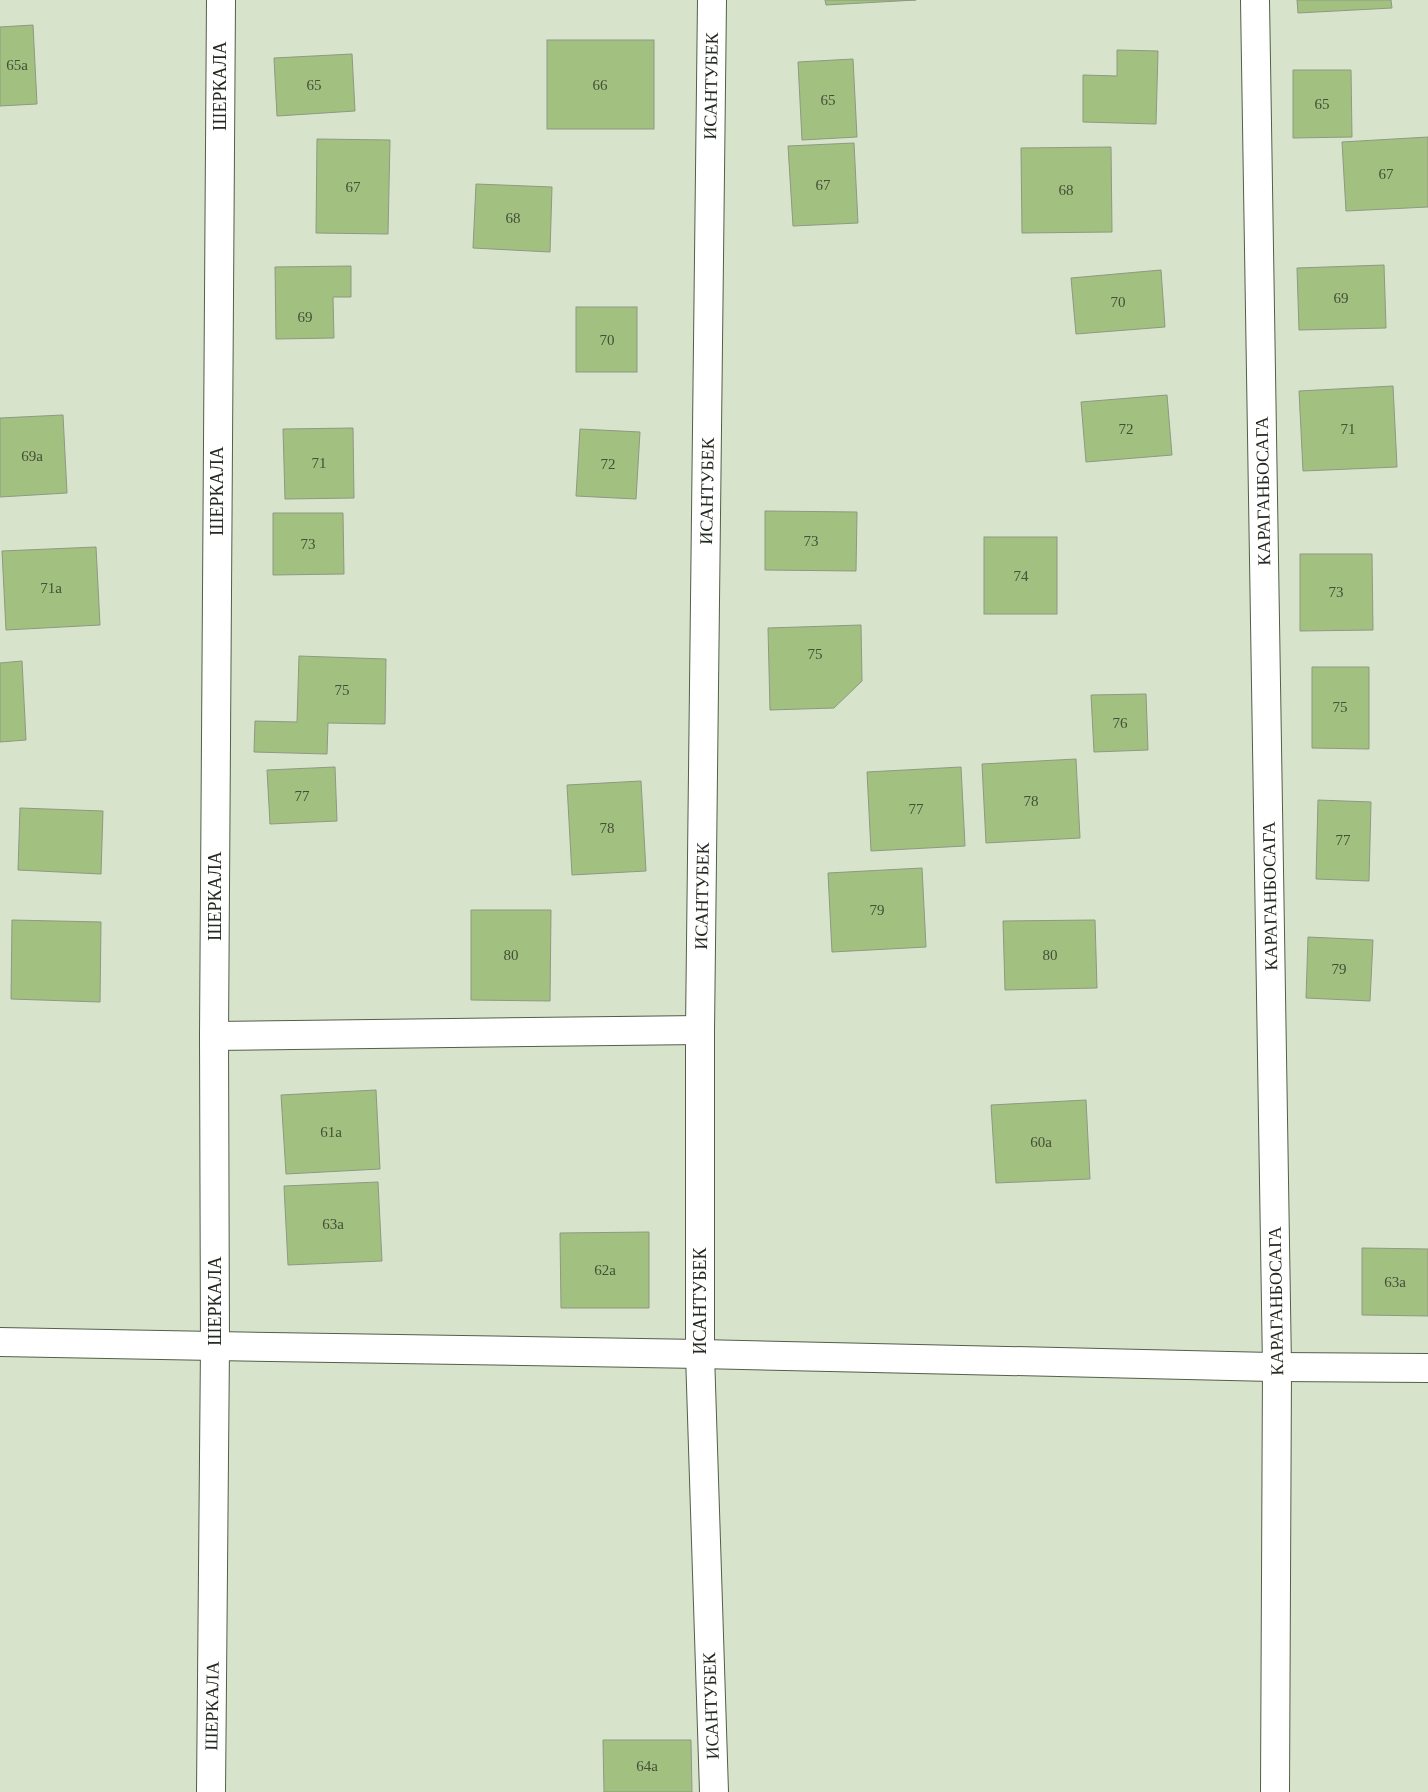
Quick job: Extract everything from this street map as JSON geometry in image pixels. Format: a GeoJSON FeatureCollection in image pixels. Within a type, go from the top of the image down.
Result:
{"type":"FeatureCollection","features":[{"type":"Feature","properties":{"kind":"street","name":"ШЕРКАЛА"},"geometry":{"type":"LineString","coordinates":[[211,1792],[216,1346],[214,1036],[221,0]]}},
{"type":"Feature","properties":{"kind":"street","name":"ИСАНТУБЕК"},"geometry":{"type":"LineString","coordinates":[[712,0],[700,1030],[700,1354],[714,1792]]}},
{"type":"Feature","properties":{"kind":"street","name":"КАРАГАНБОСАГА"},"geometry":{"type":"LineString","coordinates":[[1255,0],[1278,1367],[1275,1792]]}},
{"type":"Feature","properties":{"kind":"street"},"geometry":{"type":"LineString","coordinates":[[214,1036],[700,1030]]}},
{"type":"Feature","properties":{"kind":"street"},"geometry":{"type":"LineString","coordinates":[[0,1342],[700,1354],[1278,1367],[1428,1368]]}},
{"type":"Feature","properties":{"kind":"building"},"geometry":{"type":"Polygon","coordinates":[[[825,0],[916,0],[826,5],[825,0]]]}},
{"type":"Feature","properties":{"kind":"building"},"geometry":{"type":"Polygon","coordinates":[[[1297,0],[1391,0],[1392,8],[1298,13],[1297,0]]]}},
{"type":"Feature","properties":{"kind":"building"},"geometry":{"type":"Polygon","coordinates":[[[33,25],[37,104],[0,106],[0,27],[33,25]]]}},
{"type":"Feature","properties":{"kind":"building"},"geometry":{"type":"Polygon","coordinates":[[[547,40],[654,40],[654,129],[547,129],[547,40]]]}},
{"type":"Feature","properties":{"kind":"building"},"geometry":{"type":"Polygon","coordinates":[[[1117,50],[1158,51],[1156,124],[1083,122],[1083,75],[1117,76],[1117,50]]]}},
{"type":"Feature","properties":{"kind":"building"},"geometry":{"type":"Polygon","coordinates":[[[352,54],[355,111],[277,116],[274,58],[352,54]]]}},
{"type":"Feature","properties":{"kind":"building"},"geometry":{"type":"Polygon","coordinates":[[[853,59],[857,137],[802,140],[798,62],[853,59]]]}},
{"type":"Feature","properties":{"kind":"building"},"geometry":{"type":"Polygon","coordinates":[[[1293,70],[1351,70],[1352,137],[1293,138],[1293,70]]]}},
{"type":"Feature","properties":{"kind":"building"},"geometry":{"type":"Polygon","coordinates":[[[1428,137],[1428,207],[1346,211],[1342,142],[1428,137]]]}},
{"type":"Feature","properties":{"kind":"building"},"geometry":{"type":"Polygon","coordinates":[[[317,139],[390,140],[388,234],[316,233],[317,139]]]}},
{"type":"Feature","properties":{"kind":"building"},"geometry":{"type":"Polygon","coordinates":[[[854,143],[858,223],[793,226],[788,146],[854,143]]]}},
{"type":"Feature","properties":{"kind":"building"},"geometry":{"type":"Polygon","coordinates":[[[1111,147],[1112,232],[1022,233],[1021,148],[1111,147]]]}},
{"type":"Feature","properties":{"kind":"building"},"geometry":{"type":"Polygon","coordinates":[[[476,184],[552,187],[550,252],[473,248],[476,184]]]}},
{"type":"Feature","properties":{"kind":"building"},"geometry":{"type":"Polygon","coordinates":[[[1384,265],[1386,328],[1299,330],[1297,268],[1384,265]]]}},
{"type":"Feature","properties":{"kind":"building"},"geometry":{"type":"Polygon","coordinates":[[[351,266],[351,297],[333,297],[334,338],[276,339],[275,267],[351,266]]]}},
{"type":"Feature","properties":{"kind":"building"},"geometry":{"type":"Polygon","coordinates":[[[1161,270],[1165,327],[1076,334],[1071,278],[1161,270]]]}},
{"type":"Feature","properties":{"kind":"building"},"geometry":{"type":"Polygon","coordinates":[[[576,307],[637,307],[637,372],[576,372],[576,307]]]}},
{"type":"Feature","properties":{"kind":"building"},"geometry":{"type":"Polygon","coordinates":[[[1393,386],[1397,467],[1303,471],[1299,391],[1393,386]]]}},
{"type":"Feature","properties":{"kind":"building"},"geometry":{"type":"Polygon","coordinates":[[[1167,395],[1172,455],[1086,462],[1081,402],[1167,395]]]}},
{"type":"Feature","properties":{"kind":"building"},"geometry":{"type":"Polygon","coordinates":[[[63,415],[67,493],[0,497],[0,418],[63,415]]]}},
{"type":"Feature","properties":{"kind":"building"},"geometry":{"type":"Polygon","coordinates":[[[353,428],[354,498],[285,499],[283,429],[353,428]]]}},
{"type":"Feature","properties":{"kind":"building"},"geometry":{"type":"Polygon","coordinates":[[[580,429],[640,432],[636,499],[576,496],[580,429]]]}},
{"type":"Feature","properties":{"kind":"building"},"geometry":{"type":"Polygon","coordinates":[[[765,511],[857,512],[856,571],[765,570],[765,511]]]}},
{"type":"Feature","properties":{"kind":"building"},"geometry":{"type":"Polygon","coordinates":[[[273,513],[343,513],[344,574],[273,575],[273,513]]]}},
{"type":"Feature","properties":{"kind":"building"},"geometry":{"type":"Polygon","coordinates":[[[984,537],[1057,537],[1057,614],[984,614],[984,537]]]}},
{"type":"Feature","properties":{"kind":"building"},"geometry":{"type":"Polygon","coordinates":[[[96,547],[100,625],[6,630],[2,551],[96,547]]]}},
{"type":"Feature","properties":{"kind":"building"},"geometry":{"type":"Polygon","coordinates":[[[1300,554],[1372,554],[1373,630],[1300,631],[1300,554]]]}},
{"type":"Feature","properties":{"kind":"building"},"geometry":{"type":"Polygon","coordinates":[[[861,625],[862,681],[834,708],[770,710],[768,628],[861,625]]]}},
{"type":"Feature","properties":{"kind":"building"},"geometry":{"type":"Polygon","coordinates":[[[299,656],[386,659],[385,724],[328,723],[327,754],[254,752],[255,721],[297,722],[299,656]]]}},
{"type":"Feature","properties":{"kind":"building"},"geometry":{"type":"Polygon","coordinates":[[[22,661],[26,740],[0,742],[0,663],[22,661]]]}},
{"type":"Feature","properties":{"kind":"building"},"geometry":{"type":"Polygon","coordinates":[[[1312,667],[1369,667],[1369,749],[1312,748],[1312,667]]]}},
{"type":"Feature","properties":{"kind":"building"},"geometry":{"type":"Polygon","coordinates":[[[1146,694],[1148,750],[1094,752],[1091,695],[1146,694]]]}},
{"type":"Feature","properties":{"kind":"building"},"geometry":{"type":"Polygon","coordinates":[[[1076,759],[1080,838],[986,843],[982,764],[1076,759]]]}},
{"type":"Feature","properties":{"kind":"building"},"geometry":{"type":"Polygon","coordinates":[[[335,767],[337,821],[270,824],[267,770],[335,767]]]}},
{"type":"Feature","properties":{"kind":"building"},"geometry":{"type":"Polygon","coordinates":[[[961,767],[965,846],[871,851],[867,772],[961,767]]]}},
{"type":"Feature","properties":{"kind":"building"},"geometry":{"type":"Polygon","coordinates":[[[641,781],[646,871],[572,875],[567,785],[641,781]]]}},
{"type":"Feature","properties":{"kind":"building"},"geometry":{"type":"Polygon","coordinates":[[[1318,800],[1371,802],[1369,881],[1316,879],[1318,800]]]}},
{"type":"Feature","properties":{"kind":"building"},"geometry":{"type":"Polygon","coordinates":[[[20,808],[103,811],[101,874],[18,870],[20,808]]]}},
{"type":"Feature","properties":{"kind":"building"},"geometry":{"type":"Polygon","coordinates":[[[922,868],[926,947],[832,952],[828,873],[922,868]]]}},
{"type":"Feature","properties":{"kind":"building"},"geometry":{"type":"Polygon","coordinates":[[[471,910],[551,910],[550,1001],[471,1000],[471,910]]]}},
{"type":"Feature","properties":{"kind":"building"},"geometry":{"type":"Polygon","coordinates":[[[12,920],[101,922],[100,1002],[11,999],[12,920]]]}},
{"type":"Feature","properties":{"kind":"building"},"geometry":{"type":"Polygon","coordinates":[[[1095,920],[1097,988],[1005,990],[1003,921],[1095,920]]]}},
{"type":"Feature","properties":{"kind":"building"},"geometry":{"type":"Polygon","coordinates":[[[1308,937],[1373,940],[1370,1001],[1306,998],[1308,937]]]}},
{"type":"Feature","properties":{"kind":"building"},"geometry":{"type":"Polygon","coordinates":[[[376,1090],[380,1169],[286,1174],[281,1095],[376,1090]]]}},
{"type":"Feature","properties":{"kind":"building"},"geometry":{"type":"Polygon","coordinates":[[[1086,1100],[1090,1179],[996,1183],[991,1105],[1086,1100]]]}},
{"type":"Feature","properties":{"kind":"building"},"geometry":{"type":"Polygon","coordinates":[[[378,1182],[382,1261],[288,1265],[284,1186],[378,1182]]]}},
{"type":"Feature","properties":{"kind":"building"},"geometry":{"type":"Polygon","coordinates":[[[649,1232],[649,1308],[561,1308],[560,1233],[649,1232]]]}},
{"type":"Feature","properties":{"kind":"building"},"geometry":{"type":"Polygon","coordinates":[[[1362,1248],[1428,1249],[1428,1316],[1362,1315],[1362,1248]]]}},
{"type":"Feature","properties":{"kind":"building"},"geometry":{"type":"Polygon","coordinates":[[[603,1740],[691,1740],[692,1792],[604,1792],[603,1740]]]}}]}
